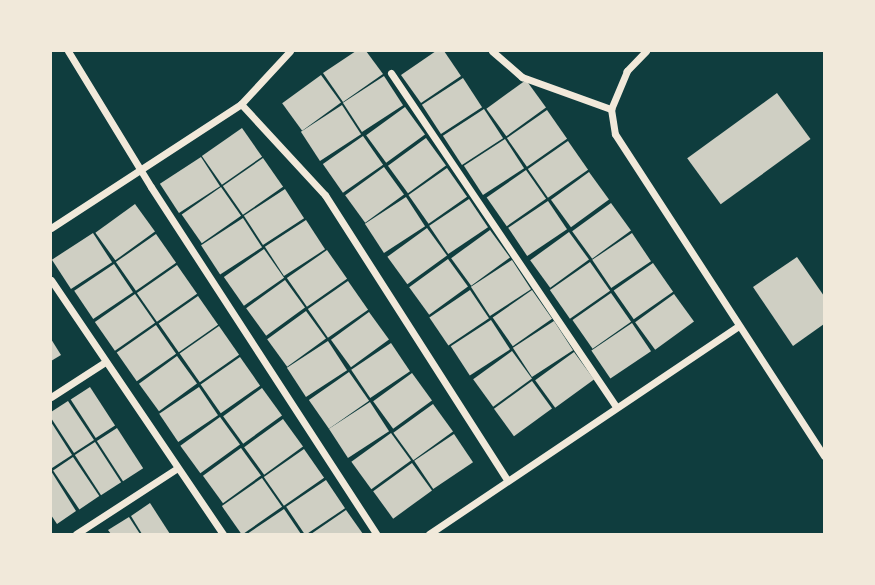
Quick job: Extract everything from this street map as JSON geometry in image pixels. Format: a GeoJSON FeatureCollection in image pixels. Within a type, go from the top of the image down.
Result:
{"type":"FeatureCollection","features":[{"type":"Feature","properties":{"kind":"street"},"geometry":{"type":"LineString","coordinates":[[68,51],[376,534]]}},
{"type":"Feature","properties":{"kind":"street"},"geometry":{"type":"LineString","coordinates":[[51,228],[241,104],[290,51]]}},
{"type":"Feature","properties":{"kind":"street"},"geometry":{"type":"LineString","coordinates":[[492,51],[522,77],[611,109]]}},
{"type":"Feature","properties":{"kind":"street"},"geometry":{"type":"LineString","coordinates":[[646,51],[627,71],[611,109],[615,134],[824,456]]}},
{"type":"Feature","properties":{"kind":"street"},"geometry":{"type":"LineString","coordinates":[[391,74],[616,406]]}},
{"type":"Feature","properties":{"kind":"street"},"geometry":{"type":"LineString","coordinates":[[241,104],[325,195],[508,480]]}},
{"type":"Feature","properties":{"kind":"street"},"geometry":{"type":"LineString","coordinates":[[51,280],[177,470],[223,534]]}},
{"type":"Feature","properties":{"kind":"street"},"geometry":{"type":"LineString","coordinates":[[429,534],[738,326]]}},
{"type":"Feature","properties":{"kind":"street"},"geometry":{"type":"LineString","coordinates":[[51,397],[105,362]]}},
{"type":"Feature","properties":{"kind":"street"},"geometry":{"type":"LineString","coordinates":[[76,534],[177,470]]}},
{"type":"Feature","properties":{"kind":"building"},"geometry":{"type":"Polygon","coordinates":[[[356,51],[366,51],[383,74],[343,102],[323,73],[356,51]]]}},
{"type":"Feature","properties":{"kind":"building"},"geometry":{"type":"Polygon","coordinates":[[[436,51],[444,51],[461,76],[421,103],[401,75],[436,51]]]}},
{"type":"Feature","properties":{"kind":"building"},"geometry":{"type":"Polygon","coordinates":[[[321,75],[341,103],[302,131],[282,103],[321,75]]]}},
{"type":"Feature","properties":{"kind":"building"},"geometry":{"type":"Polygon","coordinates":[[[384,76],[403,105],[362,132],[343,103],[384,76]]]}},
{"type":"Feature","properties":{"kind":"building"},"geometry":{"type":"Polygon","coordinates":[[[463,78],[482,107],[441,134],[422,105],[463,78]]]}},
{"type":"Feature","properties":{"kind":"building"},"geometry":{"type":"Polygon","coordinates":[[[526,80],[546,108],[506,136],[486,109],[526,80]]]}},
{"type":"Feature","properties":{"kind":"building"},"geometry":{"type":"Polygon","coordinates":[[[777,93],[811,139],[721,204],[687,158],[777,93]]]}},
{"type":"Feature","properties":{"kind":"building"},"geometry":{"type":"Polygon","coordinates":[[[342,105],[361,134],[320,161],[301,132],[342,105]]]}},
{"type":"Feature","properties":{"kind":"building"},"geometry":{"type":"Polygon","coordinates":[[[405,107],[425,135],[386,163],[366,135],[405,107]]]}},
{"type":"Feature","properties":{"kind":"building"},"geometry":{"type":"Polygon","coordinates":[[[484,109],[503,138],[462,165],[443,136],[484,109]]]}},
{"type":"Feature","properties":{"kind":"building"},"geometry":{"type":"Polygon","coordinates":[[[547,110],[567,139],[527,167],[507,138],[547,110]]]}},
{"type":"Feature","properties":{"kind":"building"},"geometry":{"type":"Polygon","coordinates":[[[242,128],[262,157],[222,185],[202,156],[242,128]]]}},
{"type":"Feature","properties":{"kind":"building"},"geometry":{"type":"Polygon","coordinates":[[[363,136],[383,165],[343,193],[323,164],[363,136]]]}},
{"type":"Feature","properties":{"kind":"building"},"geometry":{"type":"Polygon","coordinates":[[[426,138],[446,166],[408,193],[388,166],[426,138]]]}},
{"type":"Feature","properties":{"kind":"building"},"geometry":{"type":"Polygon","coordinates":[[[505,139],[524,168],[483,195],[464,166],[505,139]]]}},
{"type":"Feature","properties":{"kind":"building"},"geometry":{"type":"Polygon","coordinates":[[[568,141],[588,170],[548,198],[528,169],[568,141]]]}},
{"type":"Feature","properties":{"kind":"building"},"geometry":{"type":"Polygon","coordinates":[[[201,157],[220,186],[179,213],[160,184],[201,157]]]}},
{"type":"Feature","properties":{"kind":"building"},"geometry":{"type":"Polygon","coordinates":[[[263,158],[283,187],[243,215],[223,186],[263,158]]]}},
{"type":"Feature","properties":{"kind":"building"},"geometry":{"type":"Polygon","coordinates":[[[384,167],[404,195],[365,223],[345,195],[384,167]]]}},
{"type":"Feature","properties":{"kind":"building"},"geometry":{"type":"Polygon","coordinates":[[[447,168],[467,197],[429,224],[408,195],[447,168]]]}},
{"type":"Feature","properties":{"kind":"building"},"geometry":{"type":"Polygon","coordinates":[[[526,170],[546,199],[507,226],[487,198],[526,170]]]}},
{"type":"Feature","properties":{"kind":"building"},"geometry":{"type":"Polygon","coordinates":[[[589,172],[609,200],[571,227],[551,200],[589,172]]]}},
{"type":"Feature","properties":{"kind":"building"},"geometry":{"type":"Polygon","coordinates":[[[221,187],[241,216],[202,243],[182,215],[221,187]]]}},
{"type":"Feature","properties":{"kind":"building"},"geometry":{"type":"Polygon","coordinates":[[[285,189],[304,218],[263,245],[244,216],[285,189]]]}},
{"type":"Feature","properties":{"kind":"building"},"geometry":{"type":"Polygon","coordinates":[[[406,197],[425,226],[384,253],[365,224],[406,197]]]}},
{"type":"Feature","properties":{"kind":"building"},"geometry":{"type":"Polygon","coordinates":[[[469,199],[488,227],[448,254],[429,226],[469,199]]]}},
{"type":"Feature","properties":{"kind":"building"},"geometry":{"type":"Polygon","coordinates":[[[548,201],[567,229],[527,256],[508,228],[548,201]]]}},
{"type":"Feature","properties":{"kind":"building"},"geometry":{"type":"Polygon","coordinates":[[[611,203],[631,231],[592,259],[572,231],[611,203]]]}},
{"type":"Feature","properties":{"kind":"building"},"geometry":{"type":"Polygon","coordinates":[[[135,204],[155,232],[115,260],[95,233],[135,204]]]}},
{"type":"Feature","properties":{"kind":"building"},"geometry":{"type":"Polygon","coordinates":[[[243,218],[262,247],[220,275],[201,245],[243,218]]]}},
{"type":"Feature","properties":{"kind":"building"},"geometry":{"type":"Polygon","coordinates":[[[306,220],[325,249],[284,276],[265,247],[306,220]]]}},
{"type":"Feature","properties":{"kind":"building"},"geometry":{"type":"Polygon","coordinates":[[[427,228],[447,256],[407,284],[387,257],[427,228]]]}},
{"type":"Feature","properties":{"kind":"building"},"geometry":{"type":"Polygon","coordinates":[[[490,230],[510,258],[471,286],[451,258],[490,230]]]}},
{"type":"Feature","properties":{"kind":"building"},"geometry":{"type":"Polygon","coordinates":[[[569,232],[589,260],[550,288],[530,260],[569,232]]]}},
{"type":"Feature","properties":{"kind":"building"},"geometry":{"type":"Polygon","coordinates":[[[93,233],[112,262],[71,289],[52,260],[93,233]]]}},
{"type":"Feature","properties":{"kind":"building"},"geometry":{"type":"Polygon","coordinates":[[[632,233],[651,261],[611,288],[592,260],[632,233]]]}},
{"type":"Feature","properties":{"kind":"building"},"geometry":{"type":"Polygon","coordinates":[[[156,234],[176,263],[136,291],[116,262],[156,234]]]}},
{"type":"Feature","properties":{"kind":"building"},"geometry":{"type":"Polygon","coordinates":[[[264,249],[284,278],[244,306],[224,277],[264,249]]]}},
{"type":"Feature","properties":{"kind":"building"},"geometry":{"type":"Polygon","coordinates":[[[327,250],[347,279],[307,307],[287,278],[327,250]]]}},
{"type":"Feature","properties":{"kind":"building"},"geometry":{"type":"Polygon","coordinates":[[[797,257],[824,296],[824,324],[793,346],[753,287],[797,257]]]}},
{"type":"Feature","properties":{"kind":"building"},"geometry":{"type":"Polygon","coordinates":[[[448,259],[468,287],[429,315],[409,287],[448,259]]]}},
{"type":"Feature","properties":{"kind":"building"},"geometry":{"type":"Polygon","coordinates":[[[512,260],[531,289],[490,316],[471,287],[512,260]]]}},
{"type":"Feature","properties":{"kind":"building"},"geometry":{"type":"Polygon","coordinates":[[[590,262],[610,291],[570,319],[550,290],[590,262]]]}},
{"type":"Feature","properties":{"kind":"building"},"geometry":{"type":"Polygon","coordinates":[[[653,263],[673,292],[634,319],[614,291],[653,263]]]}},
{"type":"Feature","properties":{"kind":"building"},"geometry":{"type":"Polygon","coordinates":[[[114,264],[133,292],[93,319],[74,291],[114,264]]]}},
{"type":"Feature","properties":{"kind":"building"},"geometry":{"type":"Polygon","coordinates":[[[177,265],[197,294],[157,322],[137,293],[177,265]]]}},
{"type":"Feature","properties":{"kind":"building"},"geometry":{"type":"Polygon","coordinates":[[[285,280],[305,308],[266,336],[246,308],[285,280]]]}},
{"type":"Feature","properties":{"kind":"building"},"geometry":{"type":"Polygon","coordinates":[[[348,281],[368,310],[328,338],[308,309],[348,281]]]}},
{"type":"Feature","properties":{"kind":"building"},"geometry":{"type":"Polygon","coordinates":[[[470,290],[489,318],[448,346],[429,317],[470,290]]]}},
{"type":"Feature","properties":{"kind":"building"},"geometry":{"type":"Polygon","coordinates":[[[532,290],[552,319],[513,346],[493,318],[532,290]]]}},
{"type":"Feature","properties":{"kind":"building"},"geometry":{"type":"Polygon","coordinates":[[[611,293],[631,322],[593,349],[572,320],[611,293]]]}},
{"type":"Feature","properties":{"kind":"building"},"geometry":{"type":"Polygon","coordinates":[[[135,294],[155,323],[115,351],[95,322],[135,294]]]}},
{"type":"Feature","properties":{"kind":"building"},"geometry":{"type":"Polygon","coordinates":[[[674,294],[694,322],[655,350],[635,322],[674,294]]]}},
{"type":"Feature","properties":{"kind":"building"},"geometry":{"type":"Polygon","coordinates":[[[198,296],[218,325],[179,352],[159,324],[198,296]]]}},
{"type":"Feature","properties":{"kind":"building"},"geometry":{"type":"Polygon","coordinates":[[[306,311],[326,339],[287,367],[267,339],[306,311]]]}},
{"type":"Feature","properties":{"kind":"building"},"geometry":{"type":"Polygon","coordinates":[[[369,312],[389,340],[351,367],[331,340],[369,312]]]}},
{"type":"Feature","properties":{"kind":"building"},"geometry":{"type":"Polygon","coordinates":[[[491,320],[510,349],[470,375],[451,346],[491,320]]]}},
{"type":"Feature","properties":{"kind":"building"},"geometry":{"type":"Polygon","coordinates":[[[554,321],[573,350],[532,377],[513,348],[554,321]]]}},
{"type":"Feature","properties":{"kind":"building"},"geometry":{"type":"Polygon","coordinates":[[[632,323],[651,351],[610,379],[591,350],[632,323]]]}},
{"type":"Feature","properties":{"kind":"building"},"geometry":{"type":"Polygon","coordinates":[[[156,325],[176,354],[137,381],[117,353],[156,325]]]}},
{"type":"Feature","properties":{"kind":"building"},"geometry":{"type":"Polygon","coordinates":[[[219,326],[239,355],[200,382],[180,354],[219,326]]]}},
{"type":"Feature","properties":{"kind":"building"},"geometry":{"type":"Polygon","coordinates":[[[51,339],[61,355],[51,361],[51,339]]]}},
{"type":"Feature","properties":{"kind":"building"},"geometry":{"type":"Polygon","coordinates":[[[328,341],[347,370],[306,397],[287,368],[328,341]]]}},
{"type":"Feature","properties":{"kind":"building"},"geometry":{"type":"Polygon","coordinates":[[[391,343],[410,371],[370,398],[351,370],[391,343]]]}},
{"type":"Feature","properties":{"kind":"building"},"geometry":{"type":"Polygon","coordinates":[[[512,351],[532,379],[493,407],[473,379],[512,351]]]}},
{"type":"Feature","properties":{"kind":"building"},"geometry":{"type":"Polygon","coordinates":[[[574,352],[594,380],[555,408],[535,380],[574,352]]]}},
{"type":"Feature","properties":{"kind":"building"},"geometry":{"type":"Polygon","coordinates":[[[177,356],[197,384],[159,411],[139,384],[177,356]]]}},
{"type":"Feature","properties":{"kind":"building"},"geometry":{"type":"Polygon","coordinates":[[[240,357],[260,386],[221,413],[201,385],[240,357]]]}},
{"type":"Feature","properties":{"kind":"building"},"geometry":{"type":"Polygon","coordinates":[[[349,372],[369,401],[329,429],[309,400],[349,372]]]}},
{"type":"Feature","properties":{"kind":"building"},"geometry":{"type":"Polygon","coordinates":[[[412,373],[432,401],[393,429],[373,401],[412,373]]]}},
{"type":"Feature","properties":{"kind":"building"},"geometry":{"type":"Polygon","coordinates":[[[532,381],[552,409],[514,436],[494,409],[532,381]]]}},
{"type":"Feature","properties":{"kind":"building"},"geometry":{"type":"Polygon","coordinates":[[[90,387],[115,426],[96,438],[71,400],[90,387]]]}},
{"type":"Feature","properties":{"kind":"building"},"geometry":{"type":"Polygon","coordinates":[[[199,387],[218,415],[178,442],[159,414],[199,387]]]}},
{"type":"Feature","properties":{"kind":"building"},"geometry":{"type":"Polygon","coordinates":[[[262,388],[282,416],[243,444],[223,416],[262,388]]]}},
{"type":"Feature","properties":{"kind":"building"},"geometry":{"type":"Polygon","coordinates":[[[68,401],[94,440],[74,453],[51,418],[51,412],[68,401]]]}},
{"type":"Feature","properties":{"kind":"building"},"geometry":{"type":"Polygon","coordinates":[[[370,402],[389,431],[348,458],[329,429],[370,402]]]}},
{"type":"Feature","properties":{"kind":"building"},"geometry":{"type":"Polygon","coordinates":[[[433,404],[453,432],[413,460],[393,433],[433,404]]]}},
{"type":"Feature","properties":{"kind":"building"},"geometry":{"type":"Polygon","coordinates":[[[220,417],[240,445],[200,473],[180,446],[220,417]]]}},
{"type":"Feature","properties":{"kind":"building"},"geometry":{"type":"Polygon","coordinates":[[[283,419],[303,447],[264,475],[244,447],[283,419]]]}},
{"type":"Feature","properties":{"kind":"building"},"geometry":{"type":"Polygon","coordinates":[[[51,422],[72,455],[52,468],[51,465],[51,422]]]}},
{"type":"Feature","properties":{"kind":"building"},"geometry":{"type":"Polygon","coordinates":[[[117,428],[143,468],[123,481],[97,441],[117,428]]]}},
{"type":"Feature","properties":{"kind":"building"},"geometry":{"type":"Polygon","coordinates":[[[391,433],[411,461],[371,489],[351,462],[391,433]]]}},
{"type":"Feature","properties":{"kind":"building"},"geometry":{"type":"Polygon","coordinates":[[[454,434],[473,462],[433,489],[414,461],[454,434]]]}},
{"type":"Feature","properties":{"kind":"building"},"geometry":{"type":"Polygon","coordinates":[[[95,442],[121,482],[101,495],[75,455],[95,442]]]}},
{"type":"Feature","properties":{"kind":"building"},"geometry":{"type":"Polygon","coordinates":[[[241,448],[261,476],[223,503],[203,476],[241,448]]]}},
{"type":"Feature","properties":{"kind":"building"},"geometry":{"type":"Polygon","coordinates":[[[304,449],[324,478],[284,506],[264,477],[304,449]]]}},
{"type":"Feature","properties":{"kind":"building"},"geometry":{"type":"Polygon","coordinates":[[[73,457],[99,496],[79,509],[53,470],[73,457]]]}},
{"type":"Feature","properties":{"kind":"building"},"geometry":{"type":"Polygon","coordinates":[[[412,463],[432,491],[393,519],[373,491],[412,463]]]}},
{"type":"Feature","properties":{"kind":"building"},"geometry":{"type":"Polygon","coordinates":[[[51,471],[76,511],[57,524],[51,515],[51,471]]]}},
{"type":"Feature","properties":{"kind":"building"},"geometry":{"type":"Polygon","coordinates":[[[262,478],[282,507],[241,534],[222,506],[262,478]]]}},
{"type":"Feature","properties":{"kind":"building"},"geometry":{"type":"Polygon","coordinates":[[[326,480],[345,508],[305,534],[286,507],[326,480]]]}},
{"type":"Feature","properties":{"kind":"building"},"geometry":{"type":"Polygon","coordinates":[[[150,503],[170,534],[142,534],[131,516],[150,503]]]}},
{"type":"Feature","properties":{"kind":"building"},"geometry":{"type":"Polygon","coordinates":[[[284,509],[301,534],[247,534],[284,509]]]}},
{"type":"Feature","properties":{"kind":"building"},"geometry":{"type":"Polygon","coordinates":[[[346,510],[363,534],[311,534],[346,510]]]}},
{"type":"Feature","properties":{"kind":"building"},"geometry":{"type":"Polygon","coordinates":[[[129,517],[140,534],[111,534],[108,530],[129,517]]]}}]}
